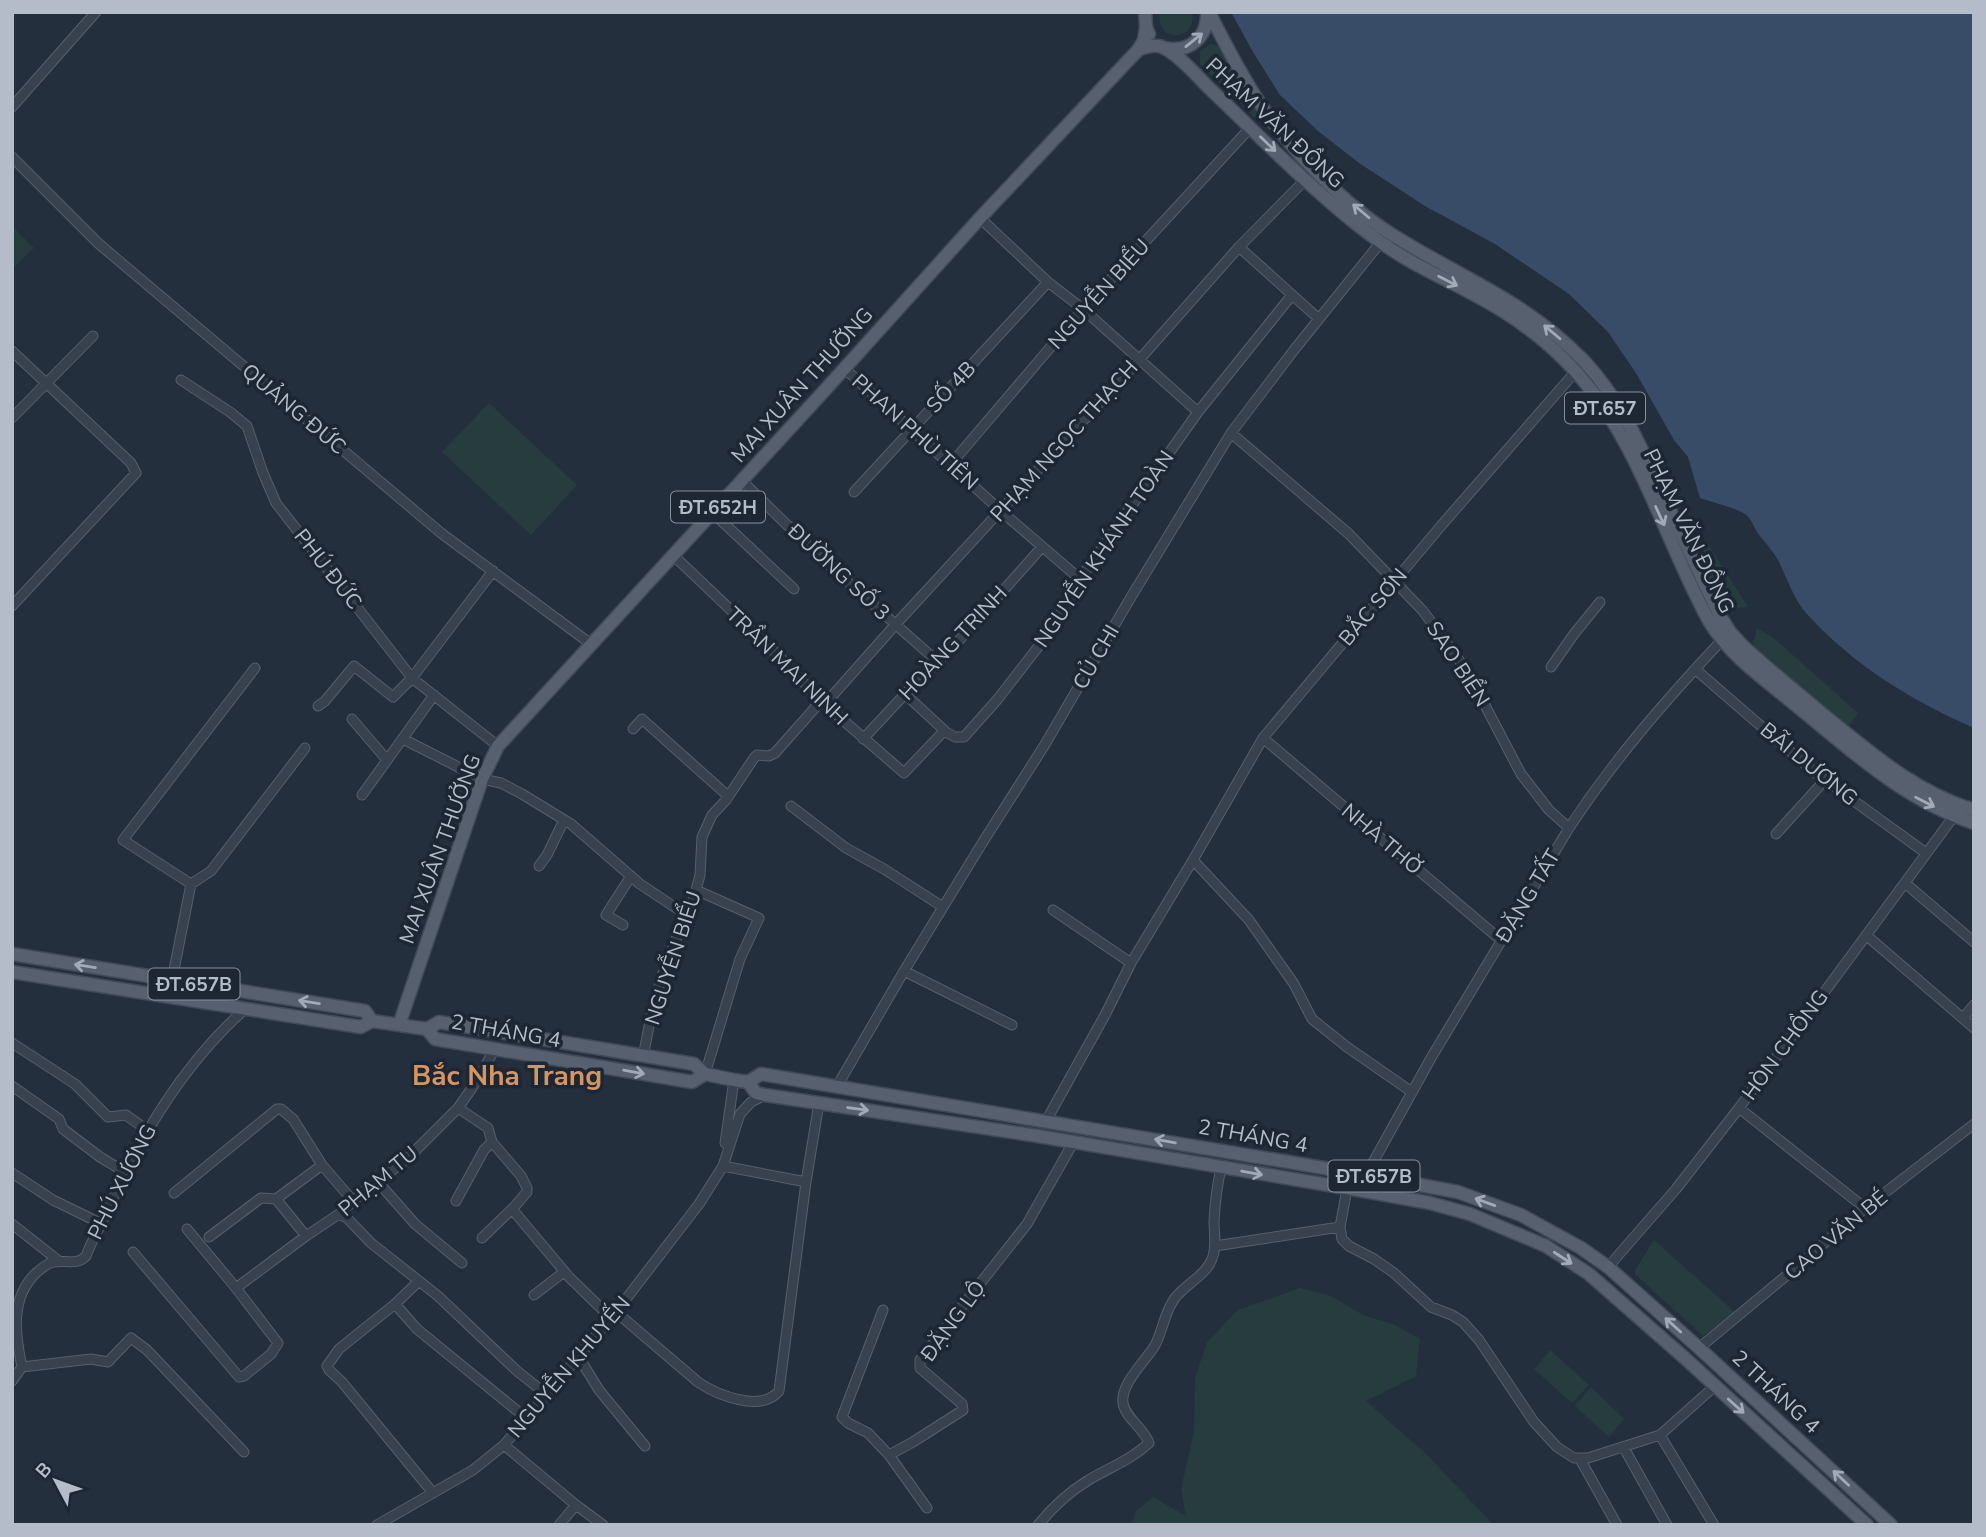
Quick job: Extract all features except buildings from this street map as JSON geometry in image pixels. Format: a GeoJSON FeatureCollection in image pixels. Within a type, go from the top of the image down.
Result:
{"type":"FeatureCollection","features":[{"type":"Feature","properties":{"kind":"main road"},"geometry":{"type":"LineString","coordinates":[[1145,12],[1146,27]]}},
{"type":"Feature","properties":{"kind":"main road","name":"ĐT.657"},"geometry":{"type":"LineString","coordinates":[[1146,27],[1156,43],[1174,50],[1183,49],[1192,45],[1205,31],[1208,12]]}},
{"type":"Feature","properties":{"kind":"main road","name":"PHẠM VĂN ĐỒNG"},"geometry":{"type":"LineString","coordinates":[[1208,12],[1242,76],[1271,118],[1298,151],[1408,260],[1503,310],[1559,354],[1580,366],[1617,428],[1710,622],[1727,637],[1755,672],[1875,771],[1912,795],[1956,811],[1974,823]]}},
{"type":"Feature","properties":{"kind":"main road","name":"MAI XUÂN THƯỞNG"},"geometry":{"type":"LineString","coordinates":[[399,1025],[482,779],[498,746],[980,218],[1138,50],[1144,40],[1146,27]]}},
{"type":"Feature","properties":{"kind":"main road"},"geometry":{"type":"LineString","coordinates":[[1138,50],[1154,45],[1164,47]]}},
{"type":"Feature","properties":{"kind":"main road","name":"PHẠM VĂN ĐỒNG"},"geometry":{"type":"LineString","coordinates":[[1164,47],[1305,180],[1384,237]]}},
{"type":"Feature","properties":{"kind":"main road","name":"PHẠM VĂN ĐỒNG"},"geometry":{"type":"LineString","coordinates":[[1956,811],[1974,810]]}},
{"type":"Feature","properties":{"kind":"main road","name":"2 THÁNG 4"},"geometry":{"type":"LineString","coordinates":[[12,954],[365,1011],[372,1021]]}},
{"type":"Feature","properties":{"kind":"main road","name":"2 THÁNG 4"},"geometry":{"type":"LineString","coordinates":[[12,972],[361,1027],[372,1021],[427,1029],[439,1022],[694,1064],[705,1074],[734,1080],[748,1082],[761,1074],[1458,1192],[1521,1215],[1581,1248],[1608,1267],[1891,1525]]}},
{"type":"Feature","properties":{"kind":"main road","name":"2 THÁNG 4"},"geometry":{"type":"LineString","coordinates":[[427,1029],[435,1039],[692,1082],[705,1074]]}},
{"type":"Feature","properties":{"kind":"main road","name":"2 THÁNG 4"},"geometry":{"type":"LineString","coordinates":[[748,1082],[756,1093],[765,1095],[1038,1136],[1364,1191],[1430,1203],[1470,1214],[1546,1246],[1589,1274],[1867,1525]]}},
{"type":"Feature","properties":{"kind":"main road"},"geometry":{"type":"LineString","coordinates":[[1038,1136],[1046,1121]]}},
{"type":"Feature","properties":{"kind":"main road"},"geometry":{"type":"LineString","coordinates":[[1364,1191],[1366,1175]]}},
{"type":"Feature","properties":{"kind":"main road"},"geometry":{"type":"LineString","coordinates":[[1589,1274],[1608,1267]]}},
{"type":"Feature","properties":{"kind":"street"},"geometry":{"type":"LineString","coordinates":[[12,107],[96,12]]}},
{"type":"Feature","properties":{"kind":"street"},"geometry":{"type":"LineString","coordinates":[[1137,12],[1146,27]]}},
{"type":"Feature","properties":{"kind":"street","name":"NGUYỄN BIỂU"},"geometry":{"type":"LineString","coordinates":[[951,464],[1083,309],[1250,128]]}},
{"type":"Feature","properties":{"kind":"street","name":"QUẢNG ĐỨC"},"geometry":{"type":"LineString","coordinates":[[12,156],[99,244],[441,533],[591,644]]}},
{"type":"Feature","properties":{"kind":"street","name":"PHẠM NGỌC THẠCH"},"geometry":{"type":"LineString","coordinates":[[823,702],[1001,511],[1239,247],[1305,180]]}},
{"type":"Feature","properties":{"kind":"street"},"geometry":{"type":"LineString","coordinates":[[980,218],[1048,282],[1083,309],[1198,412]]}},
{"type":"Feature","properties":{"kind":"street","name":"CỦ CHI"},"geometry":{"type":"LineString","coordinates":[[836,1088],[943,906],[1044,746],[1231,433],[1384,237]]}},
{"type":"Feature","properties":{"kind":"street"},"geometry":{"type":"LineString","coordinates":[[1239,247],[1319,319]]}},
{"type":"Feature","properties":{"kind":"street","name":"SỐ 4B"},"geometry":{"type":"LineString","coordinates":[[854,492],[1048,282]]}},
{"type":"Feature","properties":{"kind":"street","name":"NGUYỄN KHÁNH TOÀN"},"geometry":{"type":"LineString","coordinates":[[945,731],[960,738],[970,733],[1052,629],[1080,579],[1198,412],[1292,295]]}},
{"type":"Feature","properties":{"kind":"street"},"geometry":{"type":"LineString","coordinates":[[12,418],[93,336]]}},
{"type":"Feature","properties":{"kind":"street"},"geometry":{"type":"LineString","coordinates":[[12,351],[136,470],[135,475],[12,606]]}},
{"type":"Feature","properties":{"kind":"street","name":"BẮC SƠN"},"geometry":{"type":"LineString","coordinates":[[1046,1121],[1131,963],[1194,860],[1263,738],[1393,582],[1580,366]]}},
{"type":"Feature","properties":{"kind":"street","name":"PHAN PHÙ TIÊN"},"geometry":{"type":"LineString","coordinates":[[844,368],[1080,579]]}},
{"type":"Feature","properties":{"kind":"street","name":"PHÚ ĐỨC"},"geometry":{"type":"LineString","coordinates":[[181,380],[247,426],[262,473],[276,503],[412,678],[498,746]]}},
{"type":"Feature","properties":{"kind":"street","name":"SAO BIỂN"},"geometry":{"type":"LineString","coordinates":[[1231,433],[1349,534],[1423,611],[1467,671],[1521,774],[1549,810],[1569,828]]}},
{"type":"Feature","properties":{"kind":"street","name":"ĐƯỜNG SỐ 3"},"geometry":{"type":"LineString","coordinates":[[742,481],[823,560],[938,662]]}},
{"type":"Feature","properties":{"kind":"street"},"geometry":{"type":"LineString","coordinates":[[713,513],[794,589]]}},
{"type":"Feature","properties":{"kind":"street","name":"HOÀNG TRINH"},"geometry":{"type":"LineString","coordinates":[[863,738],[970,629],[1042,547]]}},
{"type":"Feature","properties":{"kind":"street","name":"TRẦN MAI NINH"},"geometry":{"type":"LineString","coordinates":[[673,555],[778,654],[823,702],[904,773],[945,731]]}},
{"type":"Feature","properties":{"kind":"street"},"geometry":{"type":"LineString","coordinates":[[318,706],[354,666],[393,697],[412,678],[492,571]]}},
{"type":"Feature","properties":{"kind":"street"},"geometry":{"type":"LineString","coordinates":[[1551,667],[1600,602]]}},
{"type":"Feature","properties":{"kind":"street","name":"ĐẶNG TẤT"},"geometry":{"type":"LineString","coordinates":[[1366,1175],[1412,1092],[1569,828],[1617,760],[1661,706],[1727,637]]}},
{"type":"Feature","properties":{"kind":"street"},"geometry":{"type":"LineString","coordinates":[[191,884],[123,840],[255,668]]}},
{"type":"Feature","properties":{"kind":"street","name":"BÃI DƯƠNG"},"geometry":{"type":"LineString","coordinates":[[1695,669],[1825,780],[1926,853]]}},
{"type":"Feature","properties":{"kind":"street"},"geometry":{"type":"LineString","coordinates":[[905,694],[945,731]]}},
{"type":"Feature","properties":{"kind":"street"},"geometry":{"type":"LineString","coordinates":[[362,795],[434,695]]}},
{"type":"Feature","properties":{"kind":"street","name":"NGUYỄN BIỂU"},"geometry":{"type":"LineString","coordinates":[[643,1057],[662,976],[688,916],[696,890],[700,875],[702,837],[712,814],[754,758],[757,755],[768,756],[775,753],[823,702]]}},
{"type":"Feature","properties":{"kind":"street"},"geometry":{"type":"LineString","coordinates":[[352,719],[387,761]]}},
{"type":"Feature","properties":{"kind":"street"},"geometry":{"type":"LineString","coordinates":[[633,729],[642,719],[728,796]]}},
{"type":"Feature","properties":{"kind":"street","name":"NHÀ THỜ"},"geometry":{"type":"LineString","coordinates":[[1263,738],[1502,940]]}},
{"type":"Feature","properties":{"kind":"street"},"geometry":{"type":"LineString","coordinates":[[403,739],[482,779],[501,783],[564,820],[640,884],[688,916]]}},
{"type":"Feature","properties":{"kind":"street"},"geometry":{"type":"LineString","coordinates":[[172,980],[191,884],[211,871],[305,748]]}},
{"type":"Feature","properties":{"kind":"street"},"geometry":{"type":"LineString","coordinates":[[1776,834],[1825,780]]}},
{"type":"Feature","properties":{"kind":"street"},"geometry":{"type":"LineString","coordinates":[[791,806],[846,848],[943,906]]}},
{"type":"Feature","properties":{"kind":"street","name":"HÒN CHỒNG"},"geometry":{"type":"LineString","coordinates":[[1608,1267],[1676,1189],[1739,1108],[1956,811]]}},
{"type":"Feature","properties":{"kind":"street"},"geometry":{"type":"LineString","coordinates":[[539,866],[564,820]]}},
{"type":"Feature","properties":{"kind":"street"},"geometry":{"type":"LineString","coordinates":[[1194,860],[1249,920],[1294,984],[1312,1019],[1412,1092]]}},
{"type":"Feature","properties":{"kind":"street"},"geometry":{"type":"LineString","coordinates":[[623,925],[606,915],[631,876]]}},
{"type":"Feature","properties":{"kind":"street"},"geometry":{"type":"LineString","coordinates":[[1905,883],[1974,943]]}},
{"type":"Feature","properties":{"kind":"street"},"geometry":{"type":"LineString","coordinates":[[696,890],[759,918],[740,960],[705,1074]]}},
{"type":"Feature","properties":{"kind":"street"},"geometry":{"type":"LineString","coordinates":[[1053,910],[1131,963]]}},
{"type":"Feature","properties":{"kind":"street"},"geometry":{"type":"LineString","coordinates":[[1866,935],[1974,1028]]}},
{"type":"Feature","properties":{"kind":"street"},"geometry":{"type":"LineString","coordinates":[[904,971],[1012,1025]]}},
{"type":"Feature","properties":{"kind":"street"},"geometry":{"type":"LineString","coordinates":[[1962,1018],[1974,1005]]}},
{"type":"Feature","properties":{"kind":"street","name":"PHÚ XƯƠNG"},"geometry":{"type":"LineString","coordinates":[[22,1367],[14,1318],[20,1295],[31,1278],[50,1263],[77,1262],[86,1256],[147,1130],[201,1054],[219,1032],[245,1009]]}},
{"type":"Feature","properties":{"kind":"street"},"geometry":{"type":"LineString","coordinates":[[12,1043],[75,1084],[108,1117],[126,1115],[147,1130]]}},
{"type":"Feature","properties":{"kind":"street","name":"PHẠM TU"},"geometry":{"type":"LineString","coordinates":[[236,1288],[339,1214],[411,1155],[458,1108],[495,1049]]}},
{"type":"Feature","properties":{"kind":"street","name":"NGUYỄN KHUYẾN"},"geometry":{"type":"LineString","coordinates":[[723,1166],[734,1080]]}},
{"type":"Feature","properties":{"kind":"street"},"geometry":{"type":"LineString","coordinates":[[12,1086],[59,1119],[63,1129],[125,1172]]}},
{"type":"Feature","properties":{"kind":"street","name":"NGUYỄN KHUYẾN"},"geometry":{"type":"LineString","coordinates":[[377,1525],[473,1470],[504,1445],[613,1315],[699,1204],[723,1166],[740,1114],[751,1102],[765,1095]]}},
{"type":"Feature","properties":{"kind":"street"},"geometry":{"type":"LineString","coordinates":[[512,1209],[564,1272],[613,1315],[698,1382],[722,1396],[761,1402],[774,1397],[779,1391],[819,1103]]}},
{"type":"Feature","properties":{"kind":"street"},"geometry":{"type":"LineString","coordinates":[[458,1108],[488,1128],[492,1142],[521,1176],[527,1188],[527,1192],[512,1209],[482,1238]]}},
{"type":"Feature","properties":{"kind":"street"},"geometry":{"type":"LineString","coordinates":[[1739,1108],[1865,1208]]}},
{"type":"Feature","properties":{"kind":"street"},"geometry":{"type":"LineString","coordinates":[[174,1193],[277,1109],[293,1119],[322,1165],[353,1201]]}},
{"type":"Feature","properties":{"kind":"street","name":"CAO VĂN BÉ"},"geometry":{"type":"LineString","coordinates":[[1699,1348],[1865,1208],[1974,1124]]}},
{"type":"Feature","properties":{"kind":"street"},"geometry":{"type":"LineString","coordinates":[[456,1201],[484,1150],[492,1142]]}},
{"type":"Feature","properties":{"kind":"street","name":"ĐẶNG LỘ"},"geometry":{"type":"LineString","coordinates":[[888,1455],[963,1410],[962,1404],[920,1368],[920,1360],[1027,1224],[1073,1143]]}},
{"type":"Feature","properties":{"kind":"street"},"geometry":{"type":"LineString","coordinates":[[209,1237],[261,1198],[276,1199],[322,1165]]}},
{"type":"Feature","properties":{"kind":"street"},"geometry":{"type":"LineString","coordinates":[[723,1166],[806,1182]]}},
{"type":"Feature","properties":{"kind":"street"},"geometry":{"type":"LineString","coordinates":[[1038,1525],[1054,1507],[1081,1485],[1122,1463],[1149,1443],[1145,1433],[1125,1410],[1125,1392],[1155,1346],[1172,1302],[1213,1258],[1217,1186],[1222,1168]]}},
{"type":"Feature","properties":{"kind":"street"},"geometry":{"type":"LineString","coordinates":[[12,1173],[53,1200],[102,1224]]}},
{"type":"Feature","properties":{"kind":"street"},"geometry":{"type":"LineString","coordinates":[[378,1182],[415,1224],[462,1264]]}},
{"type":"Feature","properties":{"kind":"street"},"geometry":{"type":"LineString","coordinates":[[1347,1189],[1340,1227],[1342,1239],[1394,1273],[1431,1307],[1463,1322],[1479,1340],[1534,1422],[1557,1447],[1574,1458],[1580,1459],[1624,1448],[1660,1435],[1715,1386]]}},
{"type":"Feature","properties":{"kind":"street"},"geometry":{"type":"LineString","coordinates":[[276,1199],[306,1236]]}},
{"type":"Feature","properties":{"kind":"street"},"geometry":{"type":"LineString","coordinates":[[339,1214],[467,1321],[517,1371],[546,1394]]}},
{"type":"Feature","properties":{"kind":"street"},"geometry":{"type":"LineString","coordinates":[[12,1224],[59,1261]]}},
{"type":"Feature","properties":{"kind":"street"},"geometry":{"type":"LineString","coordinates":[[1215,1245],[1340,1227]]}},
{"type":"Feature","properties":{"kind":"street"},"geometry":{"type":"LineString","coordinates":[[133,1252],[239,1377],[244,1376],[271,1354],[278,1343],[187,1229]]}},
{"type":"Feature","properties":{"kind":"street"},"geometry":{"type":"LineString","coordinates":[[534,1295],[564,1272]]}},
{"type":"Feature","properties":{"kind":"street"},"geometry":{"type":"LineString","coordinates":[[419,1281],[346,1343],[327,1366],[433,1493]]}},
{"type":"Feature","properties":{"kind":"street"},"geometry":{"type":"LineString","coordinates":[[395,1304],[417,1329],[526,1418]]}},
{"type":"Feature","properties":{"kind":"street"},"geometry":{"type":"LineString","coordinates":[[883,1310],[842,1417],[868,1433],[888,1455],[927,1508]]}},
{"type":"Feature","properties":{"kind":"street"},"geometry":{"type":"LineString","coordinates":[[12,1381],[22,1367],[91,1359],[108,1362],[131,1338],[147,1350],[244,1452]]}},
{"type":"Feature","properties":{"kind":"street"},"geometry":{"type":"LineString","coordinates":[[579,1356],[599,1390],[645,1446]]}},
{"type":"Feature","properties":{"kind":"street"},"geometry":{"type":"LineString","coordinates":[[1660,1435],[1709,1523]]}},
{"type":"Feature","properties":{"kind":"street"},"geometry":{"type":"LineString","coordinates":[[504,1445],[603,1525]]}},
{"type":"Feature","properties":{"kind":"street"},"geometry":{"type":"LineString","coordinates":[[1624,1448],[1667,1525]]}},
{"type":"Feature","properties":{"kind":"street"},"geometry":{"type":"LineString","coordinates":[[1580,1459],[1618,1525]]}},
{"type":"Feature","properties":{"kind":"street"},"geometry":{"type":"LineString","coordinates":[[559,1525],[576,1505]]}},
{"type":"Feature","properties":{"kind":"green space"},"geometry":{"type":"Polygon","coordinates":[[[1160,12],[1192,12],[1189,29],[1183,34],[1169,34],[1160,22],[1160,12]]]}},
{"type":"Feature","properties":{"kind":"green space"},"geometry":{"type":"Polygon","coordinates":[[[1210,44],[1221,46],[1268,128],[1200,64],[1200,52],[1210,44]]]}},
{"type":"Feature","properties":{"kind":"green space"},"geometry":{"type":"Polygon","coordinates":[[[12,226],[34,248],[12,269],[12,226]]]}},
{"type":"Feature","properties":{"kind":"green space"},"geometry":{"type":"Polygon","coordinates":[[[489,403],[577,485],[531,535],[442,452],[489,403]]]}},
{"type":"Feature","properties":{"kind":"green space"},"geometry":{"type":"Polygon","coordinates":[[[1706,541],[1748,607],[1735,608],[1724,614],[1695,555],[1706,541]]]}},
{"type":"Feature","properties":{"kind":"green space"},"geometry":{"type":"Polygon","coordinates":[[[1757,628],[1775,639],[1858,713],[1846,729],[1752,648],[1757,628]]]}},
{"type":"Feature","properties":{"kind":"green space"},"geometry":{"type":"Polygon","coordinates":[[[1654,1240],[1736,1313],[1703,1336],[1635,1274],[1654,1240]]]}},
{"type":"Feature","properties":{"kind":"green space"},"geometry":{"type":"Polygon","coordinates":[[[1300,1288],[1331,1296],[1363,1315],[1395,1325],[1420,1339],[1416,1376],[1366,1401],[1426,1454],[1494,1525],[1131,1525],[1136,1511],[1153,1497],[1186,1516],[1181,1489],[1194,1432],[1195,1378],[1207,1342],[1238,1310],[1300,1288]]]}},
{"type":"Feature","properties":{"kind":"green space"},"geometry":{"type":"Polygon","coordinates":[[[1550,1350],[1589,1385],[1572,1403],[1534,1369],[1550,1350]]]}},
{"type":"Feature","properties":{"kind":"green space"},"geometry":{"type":"Polygon","coordinates":[[[1591,1387],[1624,1419],[1609,1437],[1575,1406],[1591,1387]]]}},
{"type":"Feature","properties":{"kind":"water"},"geometry":{"type":"Polygon","coordinates":[[[1231,12],[1974,12],[1974,728],[1928,706],[1884,680],[1825,632],[1798,602],[1777,558],[1751,520],[1736,510],[1700,498],[1688,457],[1674,440],[1636,373],[1608,332],[1569,294],[1495,244],[1425,206],[1359,163],[1318,131],[1280,95],[1231,12]]]}},
{"type":"Feature","properties":{"kind":"district","name":"Bắc Nha Trang"},"geometry":{"type":"Point","coordinates":[507,1075]}}]}
